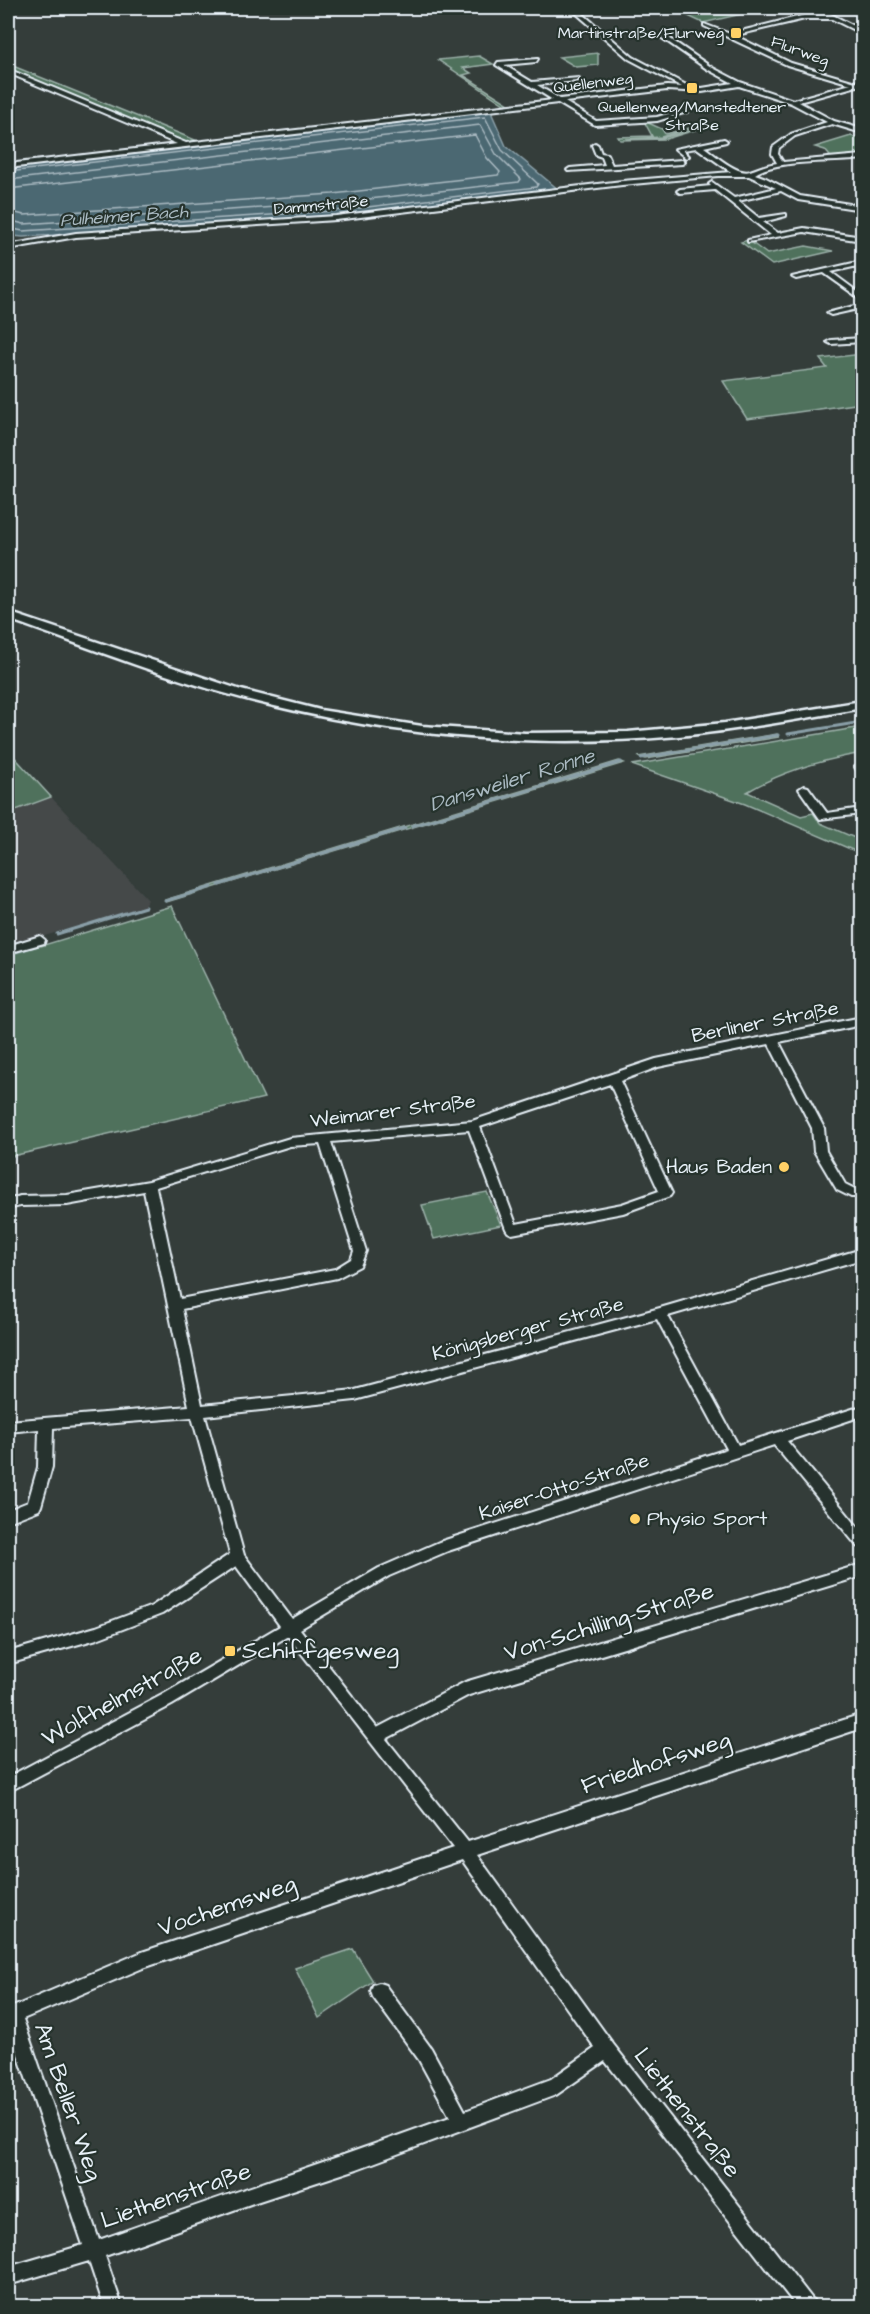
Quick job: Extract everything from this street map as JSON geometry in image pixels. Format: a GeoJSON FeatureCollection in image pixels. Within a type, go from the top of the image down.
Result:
{"type":"FeatureCollection","features":[{"type":"Feature","properties":{"kind":"main road"},"geometry":{"type":"LineString","coordinates":[[8,615],[240,693],[331,715],[421,729],[516,736],[616,736],[715,728],[862,705]]}},
{"type":"Feature","properties":{"kind":"street"},"geometry":{"type":"LineString","coordinates":[[573,8],[630,58],[689,93]]}},
{"type":"Feature","properties":{"kind":"street"},"geometry":{"type":"LineString","coordinates":[[816,8],[862,32]]}},
{"type":"Feature","properties":{"kind":"street"},"geometry":{"type":"LineString","coordinates":[[735,38],[741,33],[801,17],[832,16]]}},
{"type":"Feature","properties":{"kind":"street","name":"Flurweg"},"geometry":{"type":"LineString","coordinates":[[706,25],[789,64],[860,84]]}},
{"type":"Feature","properties":{"kind":"street"},"geometry":{"type":"LineString","coordinates":[[664,37],[709,68],[737,83],[793,102],[832,122],[862,131]]}},
{"type":"Feature","properties":{"kind":"street"},"geometry":{"type":"LineString","coordinates":[[536,60],[498,64],[598,125],[657,119],[685,111]]}},
{"type":"Feature","properties":{"kind":"street"},"geometry":{"type":"LineString","coordinates":[[8,71],[184,145]]}},
{"type":"Feature","properties":{"kind":"street"},"geometry":{"type":"LineString","coordinates":[[530,84],[577,79]]}},
{"type":"Feature","properties":{"kind":"street","name":"Quellenweg"},"geometry":{"type":"LineString","coordinates":[[8,165],[667,88],[689,93],[737,83]]}},
{"type":"Feature","properties":{"kind":"street"},"geometry":{"type":"LineString","coordinates":[[793,102],[860,84]]}},
{"type":"Feature","properties":{"kind":"street"},"geometry":{"type":"LineString","coordinates":[[781,163],[776,154],[776,147],[793,135],[832,122]]}},
{"type":"Feature","properties":{"kind":"street"},"geometry":{"type":"LineString","coordinates":[[570,170],[684,159],[676,148],[723,141]]}},
{"type":"Feature","properties":{"kind":"street"},"geometry":{"type":"LineString","coordinates":[[594,145],[599,155],[605,155],[609,166]]}},
{"type":"Feature","properties":{"kind":"street"},"geometry":{"type":"LineString","coordinates":[[698,146],[738,174]]}},
{"type":"Feature","properties":{"kind":"street","name":"Dammstraße"},"geometry":{"type":"LineString","coordinates":[[8,248],[76,236],[355,216],[637,181],[750,174],[758,168],[781,163],[862,157]]}},
{"type":"Feature","properties":{"kind":"street"},"geometry":{"type":"LineString","coordinates":[[630,165],[637,181]]}},
{"type":"Feature","properties":{"kind":"street"},"geometry":{"type":"LineString","coordinates":[[750,174],[798,198],[862,208]]}},
{"type":"Feature","properties":{"kind":"street"},"geometry":{"type":"LineString","coordinates":[[681,191],[713,186],[777,236]]}},
{"type":"Feature","properties":{"kind":"street"},"geometry":{"type":"LineString","coordinates":[[731,201],[782,189]]}},
{"type":"Feature","properties":{"kind":"street"},"geometry":{"type":"LineString","coordinates":[[757,221],[784,215]]}},
{"type":"Feature","properties":{"kind":"street"},"geometry":{"type":"LineString","coordinates":[[750,242],[804,230],[862,239]]}},
{"type":"Feature","properties":{"kind":"street"},"geometry":{"type":"LineString","coordinates":[[796,277],[862,263]]}},
{"type":"Feature","properties":{"kind":"street"},"geometry":{"type":"LineString","coordinates":[[825,271],[862,298]]}},
{"type":"Feature","properties":{"kind":"street"},"geometry":{"type":"LineString","coordinates":[[831,313],[862,306]]}},
{"type":"Feature","properties":{"kind":"street"},"geometry":{"type":"LineString","coordinates":[[831,342],[862,339]]}},
{"type":"Feature","properties":{"kind":"street"},"geometry":{"type":"LineString","coordinates":[[804,789],[824,817],[862,811]]}},
{"type":"Feature","properties":{"kind":"street"},"geometry":{"type":"LineString","coordinates":[[8,950],[40,940]]}},
{"type":"Feature","properties":{"kind":"street","name":"Berliner Straße"},"geometry":{"type":"LineString","coordinates":[[674,1059],[862,1021]]}},
{"type":"Feature","properties":{"kind":"street"},"geometry":{"type":"LineString","coordinates":[[771,1039],[818,1128],[820,1151],[841,1187],[855,1194]]}},
{"type":"Feature","properties":{"kind":"street","name":"Weimarer Straße"},"geometry":{"type":"LineString","coordinates":[[8,1204],[20,1201],[78,1198],[149,1185],[291,1142],[473,1125],[656,1063],[674,1059]]}},
{"type":"Feature","properties":{"kind":"street"},"geometry":{"type":"LineString","coordinates":[[473,1125],[512,1229],[623,1208],[666,1193],[613,1079]]}},
{"type":"Feature","properties":{"kind":"street"},"geometry":{"type":"LineString","coordinates":[[175,1305],[352,1268],[360,1258],[360,1251],[324,1139]]}},
{"type":"Feature","properties":{"kind":"street"},"geometry":{"type":"LineString","coordinates":[[149,1185],[197,1411],[238,1557],[288,1627],[465,1851],[607,2050]]}},
{"type":"Feature","properties":{"kind":"street","name":"Königsberger Straße"},"geometry":{"type":"LineString","coordinates":[[8,1426],[197,1411],[355,1395],[660,1313],[862,1254]]}},
{"type":"Feature","properties":{"kind":"street"},"geometry":{"type":"LineString","coordinates":[[660,1313],[735,1452]]}},
{"type":"Feature","properties":{"kind":"street","name":"Kaiser-Otto-Straße"},"geometry":{"type":"LineString","coordinates":[[288,1627],[384,1572],[444,1546],[862,1411]]}},
{"type":"Feature","properties":{"kind":"street"},"geometry":{"type":"LineString","coordinates":[[8,1516],[34,1506],[45,1467],[46,1422]]}},
{"type":"Feature","properties":{"kind":"street"},"geometry":{"type":"LineString","coordinates":[[777,1439],[862,1542]]}},
{"type":"Feature","properties":{"kind":"street"},"geometry":{"type":"LineString","coordinates":[[8,1658],[97,1633],[157,1610],[238,1557]]}},
{"type":"Feature","properties":{"kind":"street","name":"Von-Schilling-Straße"},"geometry":{"type":"LineString","coordinates":[[376,1736],[465,1689],[862,1570]]}},
{"type":"Feature","properties":{"kind":"street","name":"Wolfhelmstraße"},"geometry":{"type":"LineString","coordinates":[[8,1785],[167,1700],[288,1627]]}},
{"type":"Feature","properties":{"kind":"street","name":"Friedhofsweg"},"geometry":{"type":"LineString","coordinates":[[465,1851],[862,1721]]}},
{"type":"Feature","properties":{"kind":"street","name":"Vochemsweg"},"geometry":{"type":"LineString","coordinates":[[10,2016],[142,1960],[465,1851]]}},
{"type":"Feature","properties":{"kind":"street"},"geometry":{"type":"LineString","coordinates":[[379,1991],[425,2054],[460,2121]]}},
{"type":"Feature","properties":{"kind":"street","name":"Am Beller Weg"},"geometry":{"type":"LineString","coordinates":[[10,2016],[113,2307]]}},
{"type":"Feature","properties":{"kind":"street","name":"Liethenstraße"},"geometry":{"type":"LineString","coordinates":[[8,2276],[93,2251],[357,2160],[556,2086],[607,2050],[807,2307]]}},
{"type":"Feature","properties":{"kind":"shaded area"},"geometry":{"type":"Polygon","coordinates":[[[51,797],[148,900],[144,906],[8,947],[8,813],[51,797]]]}},
{"type":"Feature","properties":{"kind":"green space"},"geometry":{"type":"Polygon","coordinates":[[[702,8],[767,8],[703,23],[684,14],[702,8]]]}},
{"type":"Feature","properties":{"kind":"green space"},"geometry":{"type":"Polygon","coordinates":[[[598,53],[598,65],[576,67],[559,57],[598,53]]]}},
{"type":"Feature","properties":{"kind":"green space"},"geometry":{"type":"Polygon","coordinates":[[[479,56],[493,64],[463,68],[471,73],[463,75],[512,106],[507,106],[438,60],[479,56]]]}},
{"type":"Feature","properties":{"kind":"green space"},"geometry":{"type":"Polygon","coordinates":[[[8,64],[200,142],[186,144],[9,72],[8,64]]]}},
{"type":"Feature","properties":{"kind":"green space"},"geometry":{"type":"Polygon","coordinates":[[[644,121],[662,129],[665,134],[706,124],[661,137],[626,139],[662,138],[708,126],[666,139],[620,140],[618,137],[652,136],[644,121]]]}},
{"type":"Feature","properties":{"kind":"green space"},"geometry":{"type":"Polygon","coordinates":[[[851,136],[862,140],[862,156],[833,160],[825,150],[815,147],[851,136]]]}},
{"type":"Feature","properties":{"kind":"green space"},"geometry":{"type":"Polygon","coordinates":[[[748,240],[767,254],[806,246],[833,251],[772,265],[741,242],[748,240]]]}},
{"type":"Feature","properties":{"kind":"green space"},"geometry":{"type":"Polygon","coordinates":[[[862,354],[862,403],[747,419],[723,381],[827,368],[820,359],[862,354]]]}},
{"type":"Feature","properties":{"kind":"green space"},"geometry":{"type":"Polygon","coordinates":[[[862,727],[862,753],[803,767],[747,792],[801,816],[813,813],[820,823],[862,841],[862,854],[745,804],[632,765],[862,727]]]}},
{"type":"Feature","properties":{"kind":"green space"},"geometry":{"type":"Polygon","coordinates":[[[777,734],[779,737],[646,759],[638,757],[777,734]]]}},
{"type":"Feature","properties":{"kind":"green space"},"geometry":{"type":"Polygon","coordinates":[[[8,750],[51,797],[8,813],[8,750]]]}},
{"type":"Feature","properties":{"kind":"green space"},"geometry":{"type":"Polygon","coordinates":[[[619,761],[624,763],[166,902],[165,900],[619,761]]]}},
{"type":"Feature","properties":{"kind":"green space"},"geometry":{"type":"Polygon","coordinates":[[[172,906],[264,1098],[8,1157],[8,953],[38,944],[41,946],[172,906]]]}},
{"type":"Feature","properties":{"kind":"green space"},"geometry":{"type":"Polygon","coordinates":[[[487,1192],[501,1225],[434,1239],[422,1205],[487,1192]]]}},
{"type":"Feature","properties":{"kind":"green space"},"geometry":{"type":"Polygon","coordinates":[[[353,1949],[373,1981],[319,2018],[295,1968],[353,1949]]]}},
{"type":"Feature","properties":{"kind":"water","name":"Pulheimer Bach"},"geometry":{"type":"Polygon","coordinates":[[[494,110],[491,112],[506,146],[559,190],[335,217],[23,237],[13,236],[8,231],[8,167],[494,110]]]}},
{"type":"Feature","properties":{"kind":"waterway"},"geometry":{"type":"LineString","coordinates":[[123,117],[185,142]]}},
{"type":"Feature","properties":{"kind":"waterway","name":"Dansweiler Ronne"},"geometry":{"type":"LineString","coordinates":[[788,734],[862,722]]}},
{"type":"Feature","properties":{"kind":"waterway","name":"Dansweiler Ronne"},"geometry":{"type":"LineString","coordinates":[[641,758],[778,735]]}},
{"type":"Feature","properties":{"kind":"waterway","name":"Dansweiler Ronne"},"geometry":{"type":"LineString","coordinates":[[412,826],[621,762]]}},
{"type":"Feature","properties":{"kind":"waterway","name":"Dansweiler Ronne"},"geometry":{"type":"LineString","coordinates":[[219,885],[405,828]]}},
{"type":"Feature","properties":{"kind":"waterway","name":"Dansweiler Ronne"},"geometry":{"type":"LineString","coordinates":[[165,901],[212,887]]}},
{"type":"Feature","properties":{"kind":"waterway","name":"Dansweiler Ronne"},"geometry":{"type":"LineString","coordinates":[[57,934],[145,907]]}},
{"type":"Feature","properties":{"kind":"waterway","name":"Dansweiler Ronne"},"geometry":{"type":"LineString","coordinates":[[9,954],[39,945]]}},
{"type":"Feature","properties":{"kind":"place","name":"Martinstraße/Flurweg"},"geometry":{"type":"Point","coordinates":[736,33]}},
{"type":"Feature","properties":{"kind":"place","name":"Quellenweg/Manstedtener Straße"},"geometry":{"type":"Point","coordinates":[692,88]}},
{"type":"Feature","properties":{"kind":"place","name":"Haus Baden"},"geometry":{"type":"Point","coordinates":[784,1167]}},
{"type":"Feature","properties":{"kind":"place","name":"Physio Sport"},"geometry":{"type":"Point","coordinates":[635,1519]}},
{"type":"Feature","properties":{"kind":"place","name":"Schiffgesweg"},"geometry":{"type":"Point","coordinates":[230,1651]}}]}
